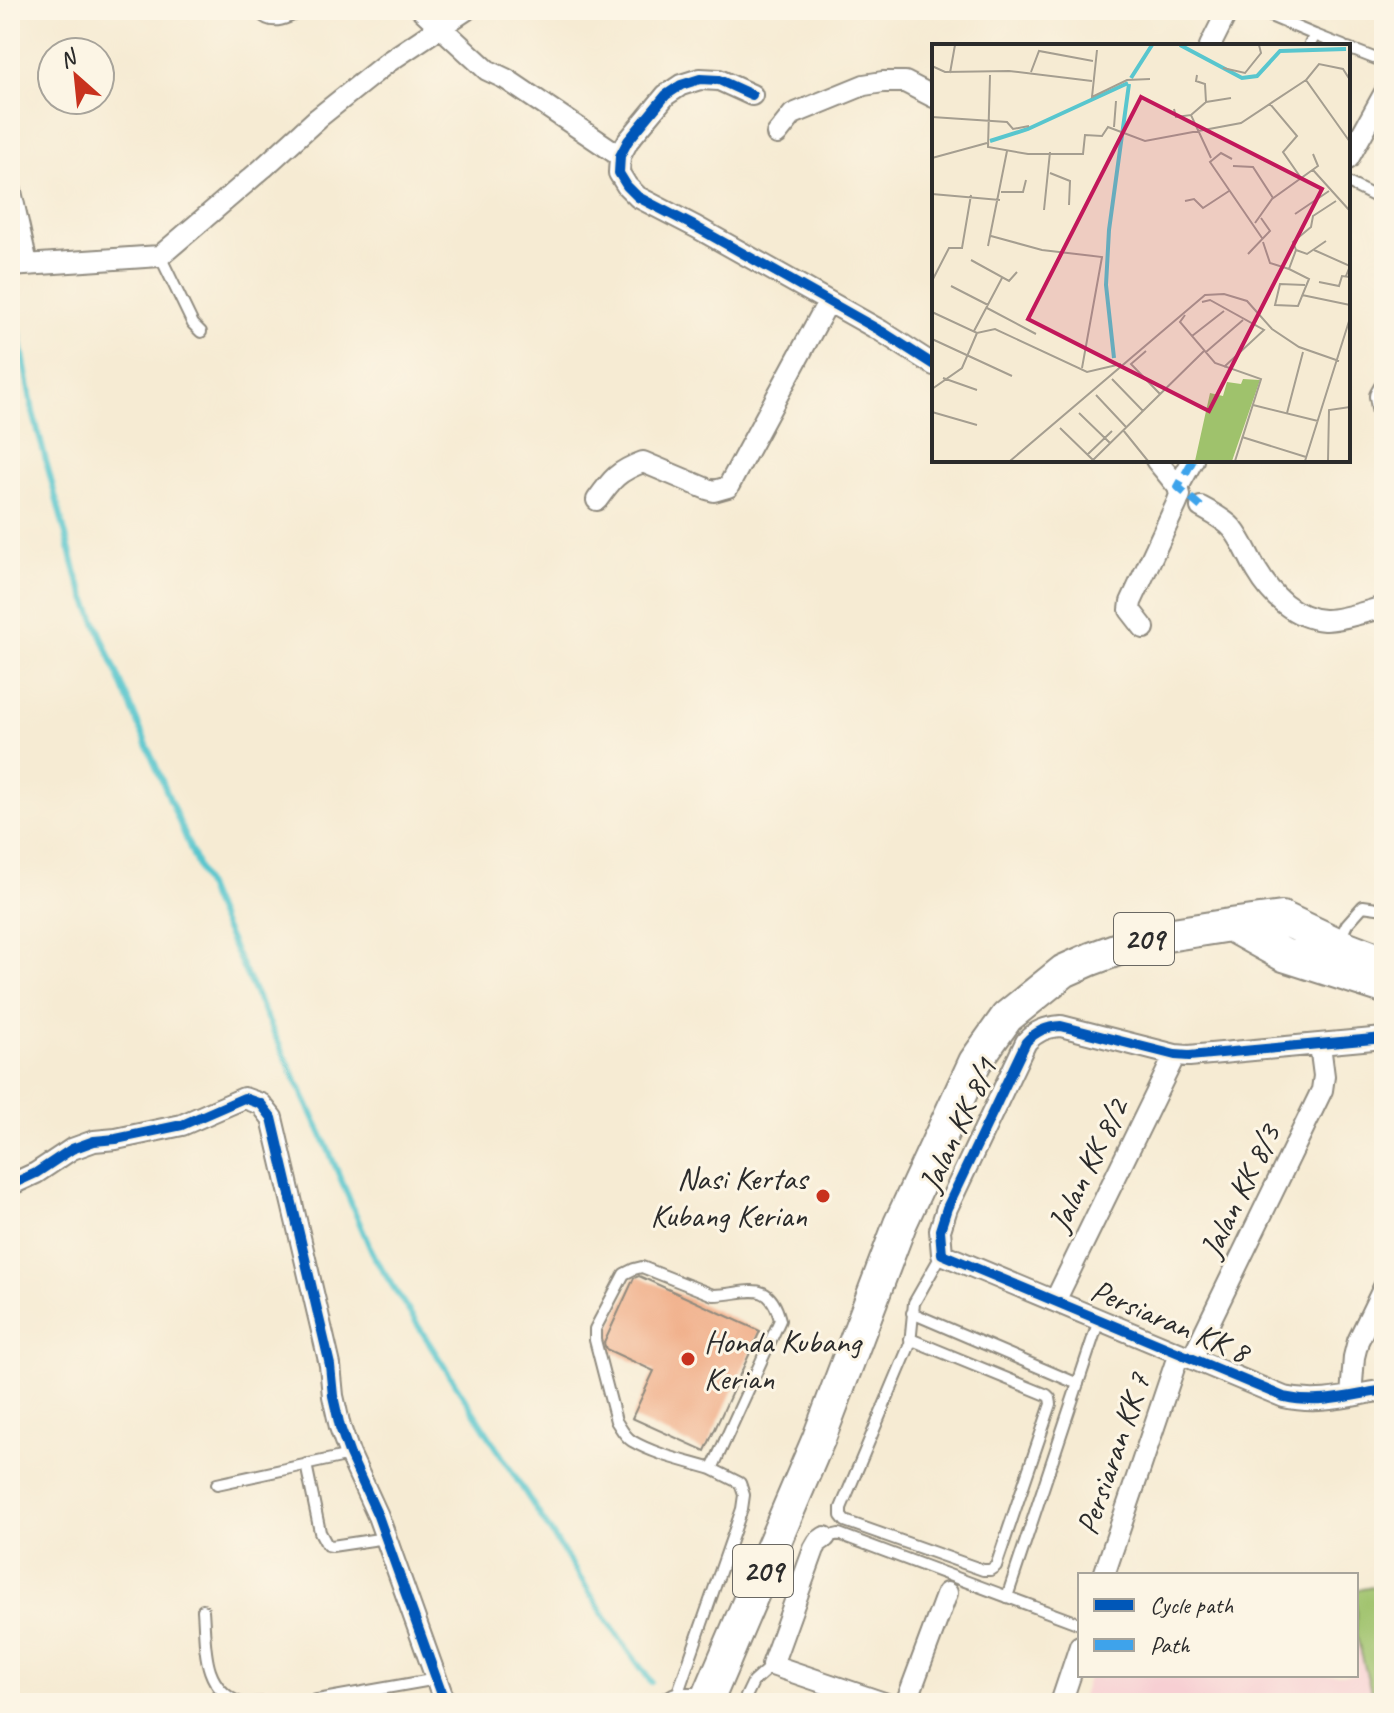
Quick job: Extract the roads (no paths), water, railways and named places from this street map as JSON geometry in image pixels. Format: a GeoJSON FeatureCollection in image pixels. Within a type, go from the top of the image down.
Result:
{"type":"FeatureCollection","features":[{"type":"Feature","properties":{"kind":"main road","name":"209"},"geometry":{"type":"LineString","coordinates":[[690,1701],[819,1438],[900,1224],[975,1062],[1007,1017],[1064,971],[1119,947],[1148,938],[1230,925],[1282,918],[1384,962]]}},
{"type":"Feature","properties":{"kind":"main road"},"geometry":{"type":"LineString","coordinates":[[1230,925],[1284,955],[1384,987]]}},
{"type":"Feature","properties":{"kind":"street"},"geometry":{"type":"LineString","coordinates":[[264,10],[275,16],[292,10]]}},
{"type":"Feature","properties":{"kind":"street"},"geometry":{"type":"LineString","coordinates":[[422,10],[487,70],[506,79],[620,156]]}},
{"type":"Feature","properties":{"kind":"street"},"geometry":{"type":"LineString","coordinates":[[10,187],[17,266],[160,256],[318,118],[388,62],[466,10]]}},
{"type":"Feature","properties":{"kind":"street"},"geometry":{"type":"LineString","coordinates":[[1211,44],[1228,10]]}},
{"type":"Feature","properties":{"kind":"street"},"geometry":{"type":"LineString","coordinates":[[752,95],[719,80],[700,79],[681,85],[666,95],[628,141],[620,156],[619,173],[627,186],[638,197],[881,331],[932,364]]}},
{"type":"Feature","properties":{"kind":"street"},"geometry":{"type":"LineString","coordinates":[[777,134],[793,114],[864,85],[905,82],[932,96]]}},
{"type":"Feature","properties":{"kind":"street"},"geometry":{"type":"LineString","coordinates":[[1350,155],[1384,94]]}},
{"type":"Feature","properties":{"kind":"street"},"geometry":{"type":"LineString","coordinates":[[597,500],[615,475],[643,462],[707,489],[714,491],[728,487],[828,302]]}},
{"type":"Feature","properties":{"kind":"street"},"geometry":{"type":"LineString","coordinates":[[1384,389],[1380,396],[1384,419]]}},
{"type":"Feature","properties":{"kind":"street"},"geometry":{"type":"LineString","coordinates":[[1144,628],[1130,610],[1131,602],[1180,495],[1178,487],[1158,462]]}},
{"type":"Feature","properties":{"kind":"street"},"geometry":{"type":"LineString","coordinates":[[1178,487],[1192,462]]}},
{"type":"Feature","properties":{"kind":"street"},"geometry":{"type":"LineString","coordinates":[[1201,507],[1230,526],[1269,587],[1286,606],[1305,617],[1326,621],[1384,607]]}},
{"type":"Feature","properties":{"kind":"street","name":"Jalan KK 8/1"},"geometry":{"type":"LineString","coordinates":[[942,1254],[940,1230],[947,1208],[1026,1042],[1033,1034],[1061,1026],[1175,1055]]}},
{"type":"Feature","properties":{"kind":"street"},"geometry":{"type":"LineString","coordinates":[[1175,1055],[1384,1038]]}},
{"type":"Feature","properties":{"kind":"street","name":"Jalan KK 8/3"},"geometry":{"type":"LineString","coordinates":[[1185,1356],[1322,1090],[1324,1076],[1320,1045]]}},
{"type":"Feature","properties":{"kind":"street","name":"Jalan KK 8/2"},"geometry":{"type":"LineString","coordinates":[[1055,1301],[1175,1055]]}},
{"type":"Feature","properties":{"kind":"street"},"geometry":{"type":"LineString","coordinates":[[10,1185],[36,1173],[72,1149],[94,1141],[182,1125],[244,1098],[261,1104],[272,1118],[330,1365],[340,1427],[386,1538],[445,1703]]}},
{"type":"Feature","properties":{"kind":"street","name":"Persiaran KK 8"},"geometry":{"type":"LineString","coordinates":[[942,1254],[1284,1397],[1319,1401],[1384,1390]]}},
{"type":"Feature","properties":{"kind":"street"},"geometry":{"type":"LineString","coordinates":[[1351,1396],[1358,1341],[1384,1287]]}},
{"type":"Feature","properties":{"kind":"street","name":"Persiaran KK 7"},"geometry":{"type":"LineString","coordinates":[[1105,1573],[1185,1356]]}},
{"type":"Feature","properties":{"kind":"street"},"geometry":{"type":"LineString","coordinates":[[825,1537],[814,1549],[772,1665],[884,1703]]}},
{"type":"Feature","properties":{"kind":"street"},"geometry":{"type":"LineString","coordinates":[[906,1703],[947,1593]]}},
{"type":"Feature","properties":{"kind":"street"},"geometry":{"type":"LineString","coordinates":[[1061,1703],[1078,1652]]}},
{"type":"Feature","properties":{"kind":"lane"},"geometry":{"type":"LineString","coordinates":[[1256,10],[1338,44]]}},
{"type":"Feature","properties":{"kind":"lane"},"geometry":{"type":"LineString","coordinates":[[1310,44],[1315,35]]}},
{"type":"Feature","properties":{"kind":"lane"},"geometry":{"type":"LineString","coordinates":[[1350,49],[1384,62]]}},
{"type":"Feature","properties":{"kind":"lane"},"geometry":{"type":"LineString","coordinates":[[1350,184],[1384,201]]}},
{"type":"Feature","properties":{"kind":"lane"},"geometry":{"type":"LineString","coordinates":[[160,256],[193,324],[201,332]]}},
{"type":"Feature","properties":{"kind":"lane"},"geometry":{"type":"LineString","coordinates":[[1337,944],[1347,924],[1363,906],[1384,909]]}},
{"type":"Feature","properties":{"kind":"lane"},"geometry":{"type":"LineString","coordinates":[[910,1339],[1050,1398],[1051,1404],[996,1566],[990,1570],[845,1521],[841,1516],[841,1508],[910,1344],[910,1339],[912,1313],[914,1303],[942,1254]]}},
{"type":"Feature","properties":{"kind":"lane"},"geometry":{"type":"LineString","coordinates":[[690,1701],[744,1495],[740,1483],[712,1469],[631,1440],[616,1421],[595,1340],[595,1329],[624,1274],[634,1269],[642,1267],[713,1295],[762,1291],[772,1298],[777,1308],[780,1320],[712,1469]]}},
{"type":"Feature","properties":{"kind":"lane"},"geometry":{"type":"LineString","coordinates":[[912,1313],[1078,1384]]}},
{"type":"Feature","properties":{"kind":"lane"},"geometry":{"type":"LineString","coordinates":[[1007,1597],[1099,1320]]}},
{"type":"Feature","properties":{"kind":"lane"},"geometry":{"type":"LineString","coordinates":[[217,1484],[350,1455]]}},
{"type":"Feature","properties":{"kind":"lane"},"geometry":{"type":"LineString","coordinates":[[306,1464],[320,1532],[327,1545],[386,1538]]}},
{"type":"Feature","properties":{"kind":"lane"},"geometry":{"type":"LineString","coordinates":[[825,1537],[839,1534],[1078,1623]]}},
{"type":"Feature","properties":{"kind":"lane"},"geometry":{"type":"LineString","coordinates":[[203,1610],[211,1677],[229,1698],[240,1703]]}},
{"type":"Feature","properties":{"kind":"lane"},"geometry":{"type":"LineString","coordinates":[[743,1703],[753,1682],[772,1665]]}},
{"type":"Feature","properties":{"kind":"lane"},"geometry":{"type":"LineString","coordinates":[[251,1703],[306,1702],[437,1679]]}},
{"type":"Feature","properties":{"kind":"waterway"},"geometry":{"type":"LineString","coordinates":[[10,280],[33,412],[77,577],[218,915],[322,1135],[374,1257],[611,1626],[651,1682]]}},
{"type":"Feature","properties":{"kind":"place","name":"Nasi Kertas Kubang Kerian"},"geometry":{"type":"Point","coordinates":[823,1196]}},
{"type":"Feature","properties":{"kind":"place","name":"Honda Kubang Kerian"},"geometry":{"type":"Point","coordinates":[688,1359]}}]}
